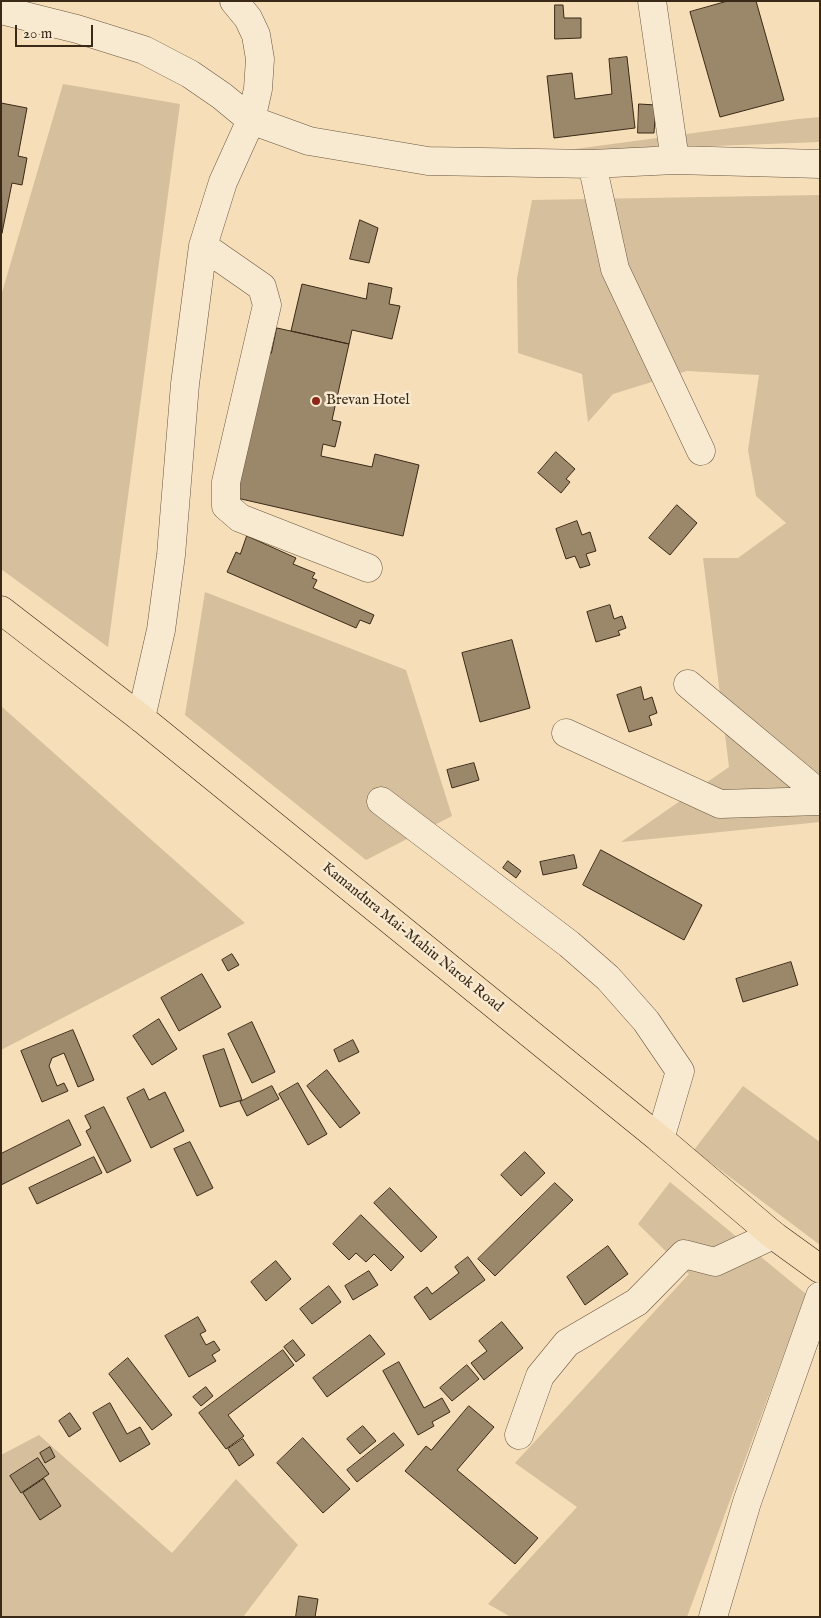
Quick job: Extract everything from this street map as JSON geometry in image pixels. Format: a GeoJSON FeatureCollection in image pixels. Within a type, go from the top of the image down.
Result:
{"type":"FeatureCollection","features":[{"type":"Feature","properties":{"kind":"highway","name":"Kamandura Mai-Mahiu Narok Road"},"geometry":{"type":"LineString","coordinates":[[1,610],[141,718],[660,1139],[773,1235],[820,1269]]}},
{"type":"Feature","properties":{"kind":"street"},"geometry":{"type":"LineString","coordinates":[[141,718],[162,630],[173,536],[185,384],[203,246],[223,182],[251,120],[258,89],[260,60],[256,35],[248,18],[234,1]]}},
{"type":"Feature","properties":{"kind":"street"},"geometry":{"type":"LineString","coordinates":[[652,1],[676,160]]}},
{"type":"Feature","properties":{"kind":"street"},"geometry":{"type":"LineString","coordinates":[[1,10],[77,29],[144,50],[190,74],[222,96],[251,120],[309,140],[428,161],[592,164],[676,160],[820,164]]}},
{"type":"Feature","properties":{"kind":"street"},"geometry":{"type":"LineString","coordinates":[[592,164],[615,269],[701,451]]}},
{"type":"Feature","properties":{"kind":"street"},"geometry":{"type":"LineString","coordinates":[[203,246],[262,287],[268,305],[226,482],[226,506],[240,518],[368,568]]}},
{"type":"Feature","properties":{"kind":"street"},"geometry":{"type":"LineString","coordinates":[[688,684],[820,794]]}},
{"type":"Feature","properties":{"kind":"street"},"geometry":{"type":"LineString","coordinates":[[566,733],[720,804],[820,802]]}},
{"type":"Feature","properties":{"kind":"street"},"geometry":{"type":"LineString","coordinates":[[381,801],[570,944],[608,978],[646,1021],[680,1071],[660,1139]]}},
{"type":"Feature","properties":{"kind":"street"},"geometry":{"type":"LineString","coordinates":[[519,1434],[540,1376],[567,1342],[638,1302],[684,1254],[715,1262],[773,1235]]}},
{"type":"Feature","properties":{"kind":"street"},"geometry":{"type":"LineString","coordinates":[[713,1617],[747,1502],[820,1296]]}},
{"type":"Feature","properties":{"kind":"shaded area"},"geometry":{"type":"Polygon","coordinates":[[[63,84],[180,104],[108,647],[1,569],[1,296],[63,84]]]}},
{"type":"Feature","properties":{"kind":"shaded area"},"geometry":{"type":"Polygon","coordinates":[[[820,117],[820,142],[553,152],[798,119],[820,117]]]}},
{"type":"Feature","properties":{"kind":"shaded area"},"geometry":{"type":"Polygon","coordinates":[[[820,195],[820,822],[621,842],[729,767],[703,558],[738,558],[786,523],[756,496],[748,450],[759,375],[687,371],[613,394],[588,422],[582,374],[518,353],[517,278],[532,200],[820,195]]]}},
{"type":"Feature","properties":{"kind":"shaded area"},"geometry":{"type":"Polygon","coordinates":[[[205,592],[406,670],[452,816],[366,860],[185,715],[205,592]]]}},
{"type":"Feature","properties":{"kind":"shaded area"},"geometry":{"type":"Polygon","coordinates":[[[1,706],[245,923],[1,1050],[1,706]]]}},
{"type":"Feature","properties":{"kind":"shaded area"},"geometry":{"type":"Polygon","coordinates":[[[743,1086],[820,1142],[820,1245],[694,1150],[743,1086]]]}},
{"type":"Feature","properties":{"kind":"shaded area"},"geometry":{"type":"Polygon","coordinates":[[[670,1182],[806,1294],[687,1617],[511,1617],[488,1604],[577,1507],[515,1463],[689,1274],[638,1224],[670,1182]]]}},
{"type":"Feature","properties":{"kind":"shaded area"},"geometry":{"type":"Polygon","coordinates":[[[39,1435],[172,1553],[236,1479],[298,1545],[243,1617],[1,1617],[1,1455],[39,1435]]]}},
{"type":"Feature","properties":{"kind":"building"},"geometry":{"type":"Polygon","coordinates":[[[728,1],[756,1],[784,100],[720,117],[690,12],[728,1]]]}},
{"type":"Feature","properties":{"kind":"building"},"geometry":{"type":"Polygon","coordinates":[[[555,5],[563,5],[564,18],[581,18],[581,38],[555,39],[555,5]]]}},
{"type":"Feature","properties":{"kind":"building"},"geometry":{"type":"Polygon","coordinates":[[[627,57],[635,128],[554,138],[547,76],[572,73],[575,99],[612,94],[609,59],[627,57]]]}},
{"type":"Feature","properties":{"kind":"building"},"geometry":{"type":"Polygon","coordinates":[[[1,103],[27,108],[18,156],[27,158],[22,185],[12,183],[2,233],[1,103]]]}},
{"type":"Feature","properties":{"kind":"building"},"geometry":{"type":"Polygon","coordinates":[[[639,104],[656,105],[654,133],[638,133],[639,104]]]}},
{"type":"Feature","properties":{"kind":"building"},"geometry":{"type":"Polygon","coordinates":[[[360,220],[378,228],[369,263],[350,259],[360,220]]]}},
{"type":"Feature","properties":{"kind":"building"},"geometry":{"type":"Polygon","coordinates":[[[369,283],[392,288],[389,304],[400,306],[392,339],[352,330],[349,344],[291,331],[302,284],[366,299],[369,283]]]}},
{"type":"Feature","properties":{"kind":"building","name":"Brevan Hotel"},"geometry":{"type":"Polygon","coordinates":[[[277,328],[349,344],[332,420],[341,422],[335,447],[323,444],[321,456],[372,467],[375,454],[419,465],[403,536],[228,496],[261,351],[271,353],[277,328]]]}},
{"type":"Feature","properties":{"kind":"building"},"geometry":{"type":"Polygon","coordinates":[[[556,452],[575,469],[566,479],[570,482],[561,493],[538,473],[556,452]]]}},
{"type":"Feature","properties":{"kind":"building"},"geometry":{"type":"Polygon","coordinates":[[[677,505],[697,523],[670,555],[649,538],[677,505]]]}},
{"type":"Feature","properties":{"kind":"building"},"geometry":{"type":"Polygon","coordinates":[[[577,521],[582,535],[590,532],[596,551],[586,554],[590,565],[580,568],[575,556],[566,559],[556,529],[577,521]]]}},
{"type":"Feature","properties":{"kind":"building"},"geometry":{"type":"Polygon","coordinates":[[[247,536],[296,558],[293,564],[315,573],[312,578],[317,580],[313,588],[374,615],[370,624],[360,620],[356,628],[227,572],[236,552],[240,554],[247,536]]]}},
{"type":"Feature","properties":{"kind":"building"},"geometry":{"type":"Polygon","coordinates":[[[610,605],[614,619],[622,616],[626,628],[618,631],[620,635],[596,642],[587,612],[610,605]]]}},
{"type":"Feature","properties":{"kind":"building"},"geometry":{"type":"Polygon","coordinates":[[[512,640],[530,708],[480,722],[462,653],[512,640]]]}},
{"type":"Feature","properties":{"kind":"building"},"geometry":{"type":"Polygon","coordinates":[[[641,687],[644,700],[652,697],[657,713],[649,716],[652,725],[629,732],[617,695],[641,687]]]}},
{"type":"Feature","properties":{"kind":"building"},"geometry":{"type":"Polygon","coordinates":[[[474,763],[479,780],[452,788],[447,770],[474,763]]]}},
{"type":"Feature","properties":{"kind":"building"},"geometry":{"type":"Polygon","coordinates":[[[601,850],[702,905],[684,940],[583,885],[601,850]]]}},
{"type":"Feature","properties":{"kind":"building"},"geometry":{"type":"Polygon","coordinates":[[[574,855],[577,868],[543,875],[540,862],[574,855]]]}},
{"type":"Feature","properties":{"kind":"building"},"geometry":{"type":"Polygon","coordinates":[[[508,861],[521,871],[516,878],[503,868],[508,861]]]}},
{"type":"Feature","properties":{"kind":"building"},"geometry":{"type":"Polygon","coordinates":[[[232,954],[239,965],[228,971],[222,960],[232,954]]]}},
{"type":"Feature","properties":{"kind":"building"},"geometry":{"type":"Polygon","coordinates":[[[791,962],[798,985],[743,1002],[736,979],[791,962]]]}},
{"type":"Feature","properties":{"kind":"building"},"geometry":{"type":"Polygon","coordinates":[[[202,974],[221,1007],[179,1031],[161,998],[202,974]]]}},
{"type":"Feature","properties":{"kind":"building"},"geometry":{"type":"Polygon","coordinates":[[[159,1019],[177,1049],[152,1065],[133,1036],[159,1019]]]}},
{"type":"Feature","properties":{"kind":"building"},"geometry":{"type":"Polygon","coordinates":[[[252,1022],[275,1072],[252,1083],[228,1034],[252,1022]]]}},
{"type":"Feature","properties":{"kind":"building"},"geometry":{"type":"Polygon","coordinates":[[[73,1030],[94,1080],[78,1087],[64,1053],[52,1058],[49,1066],[57,1086],[64,1083],[68,1091],[42,1102],[21,1051],[73,1030]]]}},
{"type":"Feature","properties":{"kind":"building"},"geometry":{"type":"Polygon","coordinates":[[[353,1040],[359,1052],[339,1062],[334,1050],[353,1040]]]}},
{"type":"Feature","properties":{"kind":"building"},"geometry":{"type":"Polygon","coordinates":[[[224,1049],[242,1100],[220,1107],[203,1056],[224,1049]]]}},
{"type":"Feature","properties":{"kind":"building"},"geometry":{"type":"Polygon","coordinates":[[[327,1070],[360,1113],[340,1128],[307,1086],[327,1070]]]}},
{"type":"Feature","properties":{"kind":"building"},"geometry":{"type":"Polygon","coordinates":[[[298,1083],[327,1134],[308,1145],[279,1094],[298,1083]]]}},
{"type":"Feature","properties":{"kind":"building"},"geometry":{"type":"Polygon","coordinates":[[[272,1086],[279,1099],[247,1116],[240,1102],[272,1086]]]}},
{"type":"Feature","properties":{"kind":"building"},"geometry":{"type":"Polygon","coordinates":[[[144,1089],[149,1100],[165,1092],[184,1131],[151,1148],[127,1098],[144,1089]]]}},
{"type":"Feature","properties":{"kind":"building"},"geometry":{"type":"Polygon","coordinates":[[[104,1107],[131,1161],[107,1173],[86,1131],[91,1128],[85,1116],[104,1107]]]}},
{"type":"Feature","properties":{"kind":"building"},"geometry":{"type":"Polygon","coordinates":[[[69,1120],[81,1145],[1,1185],[1,1154],[69,1120]]]}},
{"type":"Feature","properties":{"kind":"building"},"geometry":{"type":"Polygon","coordinates":[[[190,1142],[213,1188],[197,1196],[174,1149],[190,1142]]]}},
{"type":"Feature","properties":{"kind":"building"},"geometry":{"type":"Polygon","coordinates":[[[525,1152],[545,1173],[521,1196],[501,1175],[525,1152]]]}},
{"type":"Feature","properties":{"kind":"building"},"geometry":{"type":"Polygon","coordinates":[[[94,1157],[102,1173],[37,1204],[29,1188],[94,1157]]]}},
{"type":"Feature","properties":{"kind":"building"},"geometry":{"type":"Polygon","coordinates":[[[555,1183],[573,1200],[495,1276],[478,1259],[555,1183]]]}},
{"type":"Feature","properties":{"kind":"building"},"geometry":{"type":"Polygon","coordinates":[[[390,1188],[437,1237],[421,1252],[374,1203],[390,1188]]]}},
{"type":"Feature","properties":{"kind":"building"},"geometry":{"type":"Polygon","coordinates":[[[361,1215],[404,1257],[391,1271],[374,1254],[366,1262],[356,1253],[349,1260],[333,1244],[361,1215]]]}},
{"type":"Feature","properties":{"kind":"building"},"geometry":{"type":"Polygon","coordinates":[[[608,1246],[628,1274],[585,1305],[567,1277],[608,1246]]]}},
{"type":"Feature","properties":{"kind":"building"},"geometry":{"type":"Polygon","coordinates":[[[468,1257],[485,1280],[430,1320],[414,1297],[427,1287],[432,1294],[459,1273],[455,1267],[468,1257]]]}},
{"type":"Feature","properties":{"kind":"building"},"geometry":{"type":"Polygon","coordinates":[[[276,1261],[291,1279],[266,1301],[251,1282],[276,1261]]]}},
{"type":"Feature","properties":{"kind":"building"},"geometry":{"type":"Polygon","coordinates":[[[369,1271],[378,1285],[353,1300],[345,1286],[369,1271]]]}},
{"type":"Feature","properties":{"kind":"building"},"geometry":{"type":"Polygon","coordinates":[[[329,1286],[341,1302],[312,1324],[300,1309],[329,1286]]]}},
{"type":"Feature","properties":{"kind":"building"},"geometry":{"type":"Polygon","coordinates":[[[198,1317],[206,1331],[200,1334],[206,1345],[214,1341],[220,1350],[212,1355],[216,1361],[189,1377],[165,1336],[198,1317]]]}},
{"type":"Feature","properties":{"kind":"building"},"geometry":{"type":"Polygon","coordinates":[[[502,1322],[523,1348],[484,1380],[471,1363],[487,1351],[479,1341],[502,1322]]]}},
{"type":"Feature","properties":{"kind":"building"},"geometry":{"type":"Polygon","coordinates":[[[370,1335],[385,1354],[327,1397],[313,1378],[370,1335]]]}},
{"type":"Feature","properties":{"kind":"building"},"geometry":{"type":"Polygon","coordinates":[[[293,1340],[305,1355],[296,1362],[284,1347],[293,1340]]]}},
{"type":"Feature","properties":{"kind":"building"},"geometry":{"type":"Polygon","coordinates":[[[283,1350],[294,1365],[228,1415],[244,1436],[226,1449],[199,1413],[283,1350]]]}},
{"type":"Feature","properties":{"kind":"building"},"geometry":{"type":"Polygon","coordinates":[[[128,1358],[172,1415],[152,1430],[109,1374],[128,1358]]]}},
{"type":"Feature","properties":{"kind":"building"},"geometry":{"type":"Polygon","coordinates":[[[399,1362],[424,1408],[442,1398],[450,1412],[432,1422],[434,1426],[418,1435],[383,1371],[399,1362]]]}},
{"type":"Feature","properties":{"kind":"building"},"geometry":{"type":"Polygon","coordinates":[[[467,1365],[479,1379],[452,1401],[440,1388],[467,1365]]]}},
{"type":"Feature","properties":{"kind":"building"},"geometry":{"type":"Polygon","coordinates":[[[206,1387],[213,1396],[201,1406],[193,1397],[206,1387]]]}},
{"type":"Feature","properties":{"kind":"building"},"geometry":{"type":"Polygon","coordinates":[[[110,1403],[127,1434],[140,1427],[150,1444],[120,1462],[93,1413],[110,1403]]]}},
{"type":"Feature","properties":{"kind":"building"},"geometry":{"type":"Polygon","coordinates":[[[469,1406],[494,1427],[457,1470],[538,1538],[515,1564],[405,1471],[426,1446],[431,1450],[469,1406]]]}},
{"type":"Feature","properties":{"kind":"building"},"geometry":{"type":"Polygon","coordinates":[[[70,1413],[81,1429],[69,1437],[59,1421],[70,1413]]]}},
{"type":"Feature","properties":{"kind":"building"},"geometry":{"type":"Polygon","coordinates":[[[363,1426],[376,1441],[360,1454],[347,1439],[363,1426]]]}},
{"type":"Feature","properties":{"kind":"building"},"geometry":{"type":"Polygon","coordinates":[[[394,1433],[404,1445],[357,1482],[347,1470],[394,1433]]]}},
{"type":"Feature","properties":{"kind":"building"},"geometry":{"type":"Polygon","coordinates":[[[303,1438],[350,1489],[323,1513],[277,1463],[303,1438]]]}},
{"type":"Feature","properties":{"kind":"building"},"geometry":{"type":"Polygon","coordinates":[[[243,1439],[254,1455],[239,1466],[228,1449],[243,1439]]]}},
{"type":"Feature","properties":{"kind":"building"},"geometry":{"type":"Polygon","coordinates":[[[50,1447],[55,1457],[45,1463],[40,1453],[50,1447]]]}},
{"type":"Feature","properties":{"kind":"building"},"geometry":{"type":"Polygon","coordinates":[[[38,1458],[49,1474],[21,1493],[10,1476],[38,1458]]]}},
{"type":"Feature","properties":{"kind":"building"},"geometry":{"type":"Polygon","coordinates":[[[44,1479],[61,1506],[40,1520],[23,1493],[44,1479]]]}},
{"type":"Feature","properties":{"kind":"building"},"geometry":{"type":"Polygon","coordinates":[[[299,1596],[318,1599],[315,1617],[296,1617],[299,1596]]]}},
{"type":"Feature","properties":{"kind":"place","name":"Brevan Hotel"},"geometry":{"type":"Point","coordinates":[316,401]}}]}
